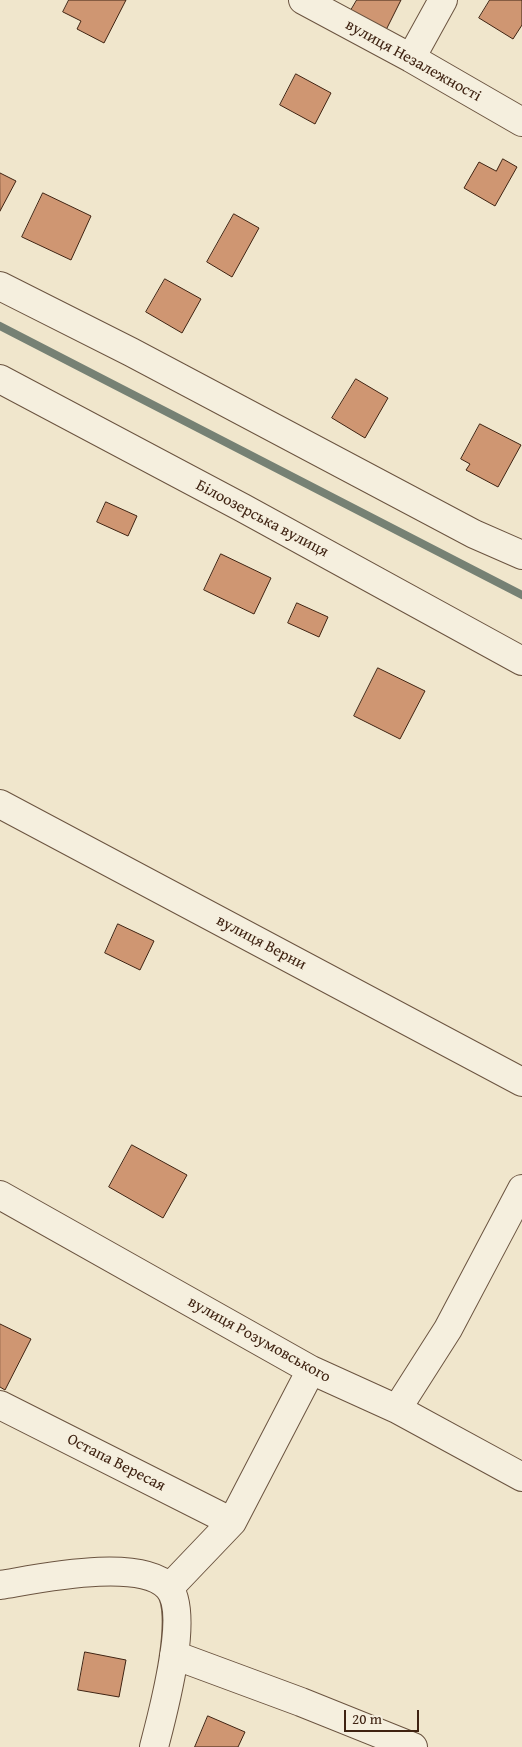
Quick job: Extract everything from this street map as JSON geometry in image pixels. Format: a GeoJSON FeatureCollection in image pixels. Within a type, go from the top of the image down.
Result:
{"type":"FeatureCollection","features":[{"type":"Feature","properties":{"kind":"street","name":"вулиця Незалежності"},"geometry":{"type":"LineString","coordinates":[[303,0],[412,58],[522,122]]}},
{"type":"Feature","properties":{"kind":"street"},"geometry":{"type":"LineString","coordinates":[[412,58],[443,0]]}},
{"type":"Feature","properties":{"kind":"street"},"geometry":{"type":"LineString","coordinates":[[0,286],[131,352],[474,534],[522,555]]}},
{"type":"Feature","properties":{"kind":"street","name":"Білоозерська вулиця"},"geometry":{"type":"LineString","coordinates":[[0,379],[243,508],[522,661]]}},
{"type":"Feature","properties":{"kind":"street","name":"вулиця Верни"},"geometry":{"type":"LineString","coordinates":[[0,804],[522,1082]]}},
{"type":"Feature","properties":{"kind":"street"},"geometry":{"type":"LineString","coordinates":[[397,1409],[448,1329],[522,1190]]}},
{"type":"Feature","properties":{"kind":"street","name":"вулиця Розумовського"},"geometry":{"type":"LineString","coordinates":[[0,1195],[311,1370],[397,1409],[522,1477]]}},
{"type":"Feature","properties":{"kind":"street"},"geometry":{"type":"LineString","coordinates":[[169,1588],[232,1522],[311,1370]]}},
{"type":"Feature","properties":{"kind":"street"},"geometry":{"type":"LineString","coordinates":[[0,1405],[232,1522]]}},
{"type":"Feature","properties":{"kind":"street"},"geometry":{"type":"LineString","coordinates":[[0,1585],[64,1576],[120,1571],[150,1576],[169,1588],[175,1599],[178,1615],[174,1655],[154,1747]]}},
{"type":"Feature","properties":{"kind":"street"},"geometry":{"type":"LineString","coordinates":[[174,1655],[301,1702],[413,1747]]}},
{"type":"Feature","properties":{"kind":"building"},"geometry":{"type":"Polygon","coordinates":[[[69,0],[126,0],[104,43],[77,29],[81,21],[63,12],[69,0]]]}},
{"type":"Feature","properties":{"kind":"building"},"geometry":{"type":"Polygon","coordinates":[[[357,0],[401,0],[386,30],[350,12],[357,0]]]}},
{"type":"Feature","properties":{"kind":"building"},"geometry":{"type":"Polygon","coordinates":[[[490,0],[522,0],[522,25],[513,39],[479,18],[490,0]]]}},
{"type":"Feature","properties":{"kind":"building"},"geometry":{"type":"Polygon","coordinates":[[[296,74],[331,93],[315,124],[280,105],[296,74]]]}},
{"type":"Feature","properties":{"kind":"building"},"geometry":{"type":"Polygon","coordinates":[[[503,159],[517,167],[495,206],[464,188],[479,162],[496,171],[503,159]]]}},
{"type":"Feature","properties":{"kind":"building"},"geometry":{"type":"Polygon","coordinates":[[[0,173],[16,181],[0,211],[0,173]]]}},
{"type":"Feature","properties":{"kind":"building"},"geometry":{"type":"Polygon","coordinates":[[[43,193],[91,216],[71,260],[22,237],[43,193]]]}},
{"type":"Feature","properties":{"kind":"building"},"geometry":{"type":"Polygon","coordinates":[[[234,214],[259,228],[232,277],[207,262],[234,214]]]}},
{"type":"Feature","properties":{"kind":"building"},"geometry":{"type":"Polygon","coordinates":[[[165,279],[201,299],[182,333],[146,312],[165,279]]]}},
{"type":"Feature","properties":{"kind":"building"},"geometry":{"type":"Polygon","coordinates":[[[356,379],[388,398],[365,438],[332,418],[356,379]]]}},
{"type":"Feature","properties":{"kind":"building"},"geometry":{"type":"Polygon","coordinates":[[[480,424],[521,445],[498,487],[466,470],[470,464],[461,459],[480,424]]]}},
{"type":"Feature","properties":{"kind":"building"},"geometry":{"type":"Polygon","coordinates":[[[106,502],[137,516],[128,536],[97,522],[106,502]]]}},
{"type":"Feature","properties":{"kind":"building"},"geometry":{"type":"Polygon","coordinates":[[[221,554],[271,578],[254,614],[204,590],[221,554]]]}},
{"type":"Feature","properties":{"kind":"building"},"geometry":{"type":"Polygon","coordinates":[[[297,603],[328,617],[319,637],[288,623],[297,603]]]}},
{"type":"Feature","properties":{"kind":"building"},"geometry":{"type":"Polygon","coordinates":[[[378,668],[425,691],[400,739],[354,716],[378,668]]]}},
{"type":"Feature","properties":{"kind":"building"},"geometry":{"type":"Polygon","coordinates":[[[118,924],[154,941],[140,970],[105,953],[118,924]]]}},
{"type":"Feature","properties":{"kind":"building"},"geometry":{"type":"Polygon","coordinates":[[[132,1145],[187,1175],[163,1218],[109,1187],[132,1145]]]}},
{"type":"Feature","properties":{"kind":"building"},"geometry":{"type":"Polygon","coordinates":[[[0,1324],[31,1339],[5,1390],[0,1387],[0,1324]]]}},
{"type":"Feature","properties":{"kind":"building"},"geometry":{"type":"Polygon","coordinates":[[[85,1652],[126,1660],[119,1697],[78,1690],[85,1652]]]}},
{"type":"Feature","properties":{"kind":"building"},"geometry":{"type":"Polygon","coordinates":[[[208,1716],[245,1732],[238,1747],[195,1747],[208,1716]]]}},
{"type":"Feature","properties":{"kind":"waterway"},"geometry":{"type":"LineString","coordinates":[[0,326],[522,595]]}}]}
